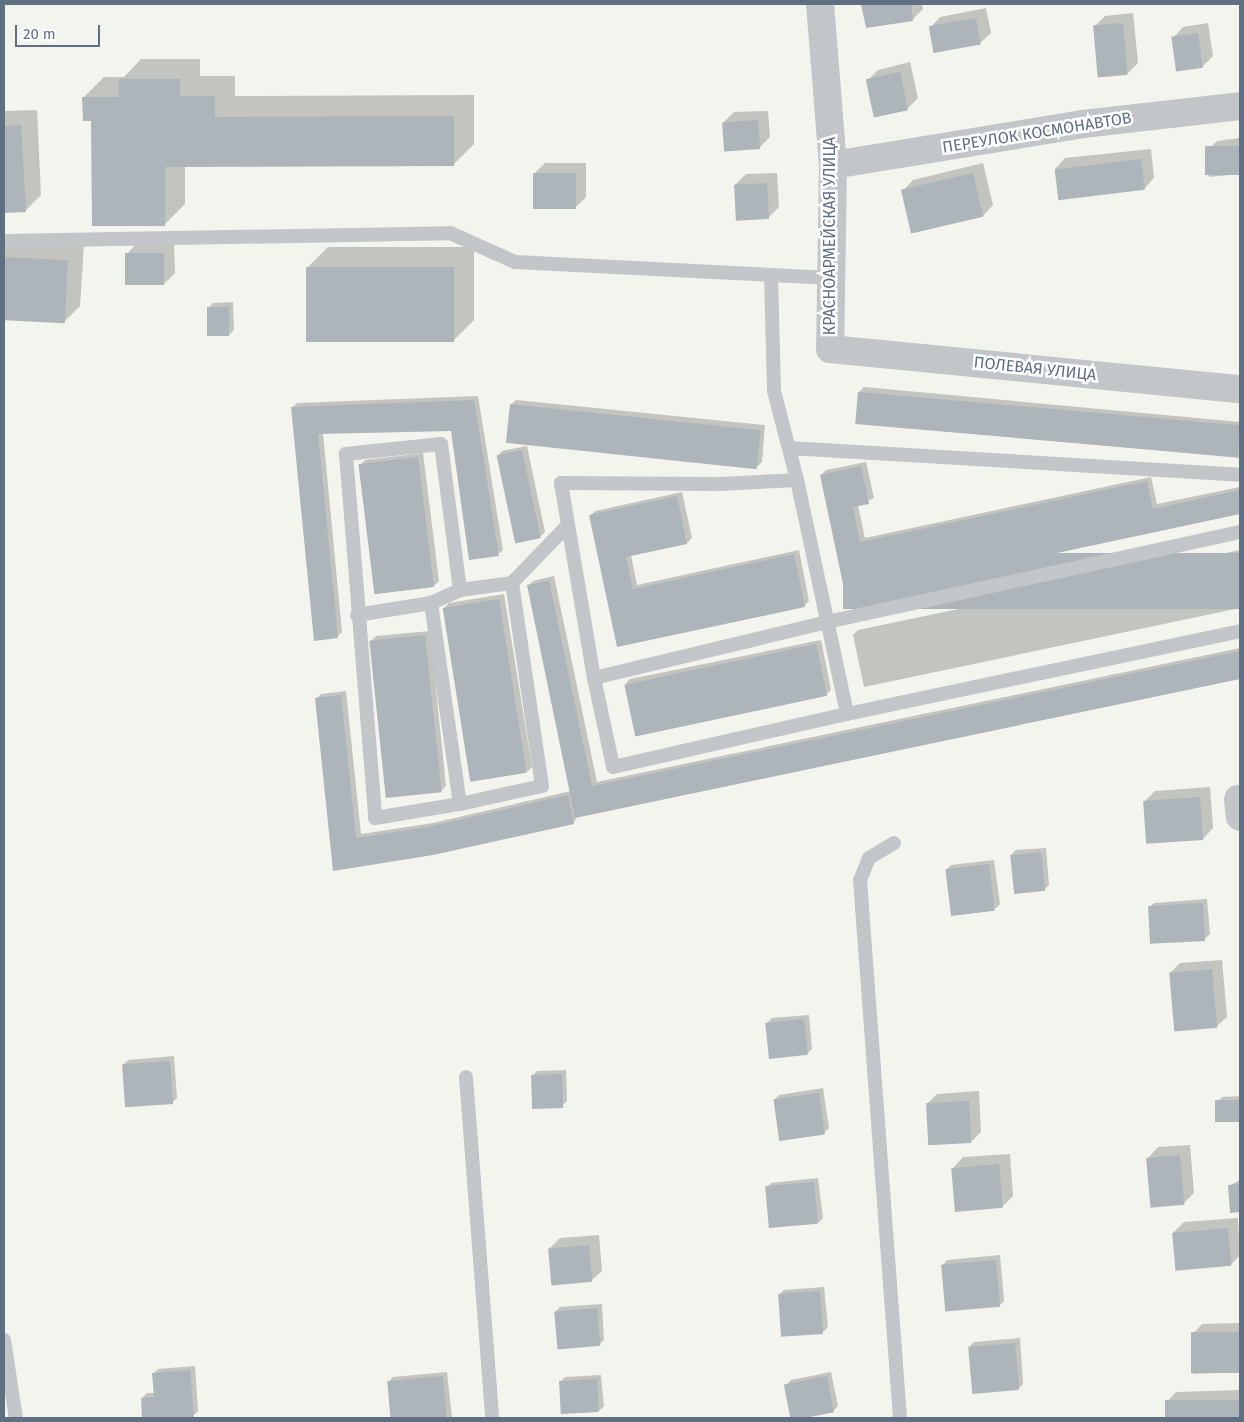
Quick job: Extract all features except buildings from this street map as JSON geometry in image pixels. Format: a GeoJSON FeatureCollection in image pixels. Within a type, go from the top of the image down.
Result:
{"type":"FeatureCollection","features":[{"type":"Feature","properties":{"kind":"street","name":"КРАСНОАРМЕЙСКАЯ УЛИЦА"},"geometry":{"type":"LineString","coordinates":[[820,4],[834,166],[830,349]]}},
{"type":"Feature","properties":{"kind":"street","name":"ПЕРЕУЛОК КОСМОНАВТОВ"},"geometry":{"type":"LineString","coordinates":[[834,166],[1083,124],[1240,106]]}},
{"type":"Feature","properties":{"kind":"street","name":"ПОЛЕВАЯ УЛИЦА"},"geometry":{"type":"LineString","coordinates":[[830,349],[1240,389]]}},
{"type":"Feature","properties":{"kind":"lane"},"geometry":{"type":"LineString","coordinates":[[4,241],[450,233],[515,262],[831,278]]}},
{"type":"Feature","properties":{"kind":"lane"},"geometry":{"type":"LineString","coordinates":[[772,275],[774,392],[798,480],[847,714]]}},
{"type":"Feature","properties":{"kind":"lane"},"geometry":{"type":"LineString","coordinates":[[460,590],[441,444],[346,454],[375,818],[460,804],[542,786],[512,583]]}},
{"type":"Feature","properties":{"kind":"lane"},"geometry":{"type":"LineString","coordinates":[[789,448],[1240,475]]}},
{"type":"Feature","properties":{"kind":"lane"},"geometry":{"type":"LineString","coordinates":[[798,480],[720,484],[561,483],[594,678],[613,767],[847,714],[1240,631]]}},
{"type":"Feature","properties":{"kind":"lane"},"geometry":{"type":"LineString","coordinates":[[358,614],[431,603],[460,590],[512,583],[567,526]]}},
{"type":"Feature","properties":{"kind":"lane"},"geometry":{"type":"LineString","coordinates":[[594,678],[827,622],[1240,532]]}},
{"type":"Feature","properties":{"kind":"lane"},"geometry":{"type":"LineString","coordinates":[[431,603],[460,804]]}},
{"type":"Feature","properties":{"kind":"lane"},"geometry":{"type":"LineString","coordinates":[[894,843],[869,858],[860,880],[900,1418]]}},
{"type":"Feature","properties":{"kind":"lane"},"geometry":{"type":"LineString","coordinates":[[466,1077],[492,1418]]}},
{"type":"Feature","properties":{"kind":"lane"},"geometry":{"type":"LineString","coordinates":[[4,1340],[16,1418]]}}]}
